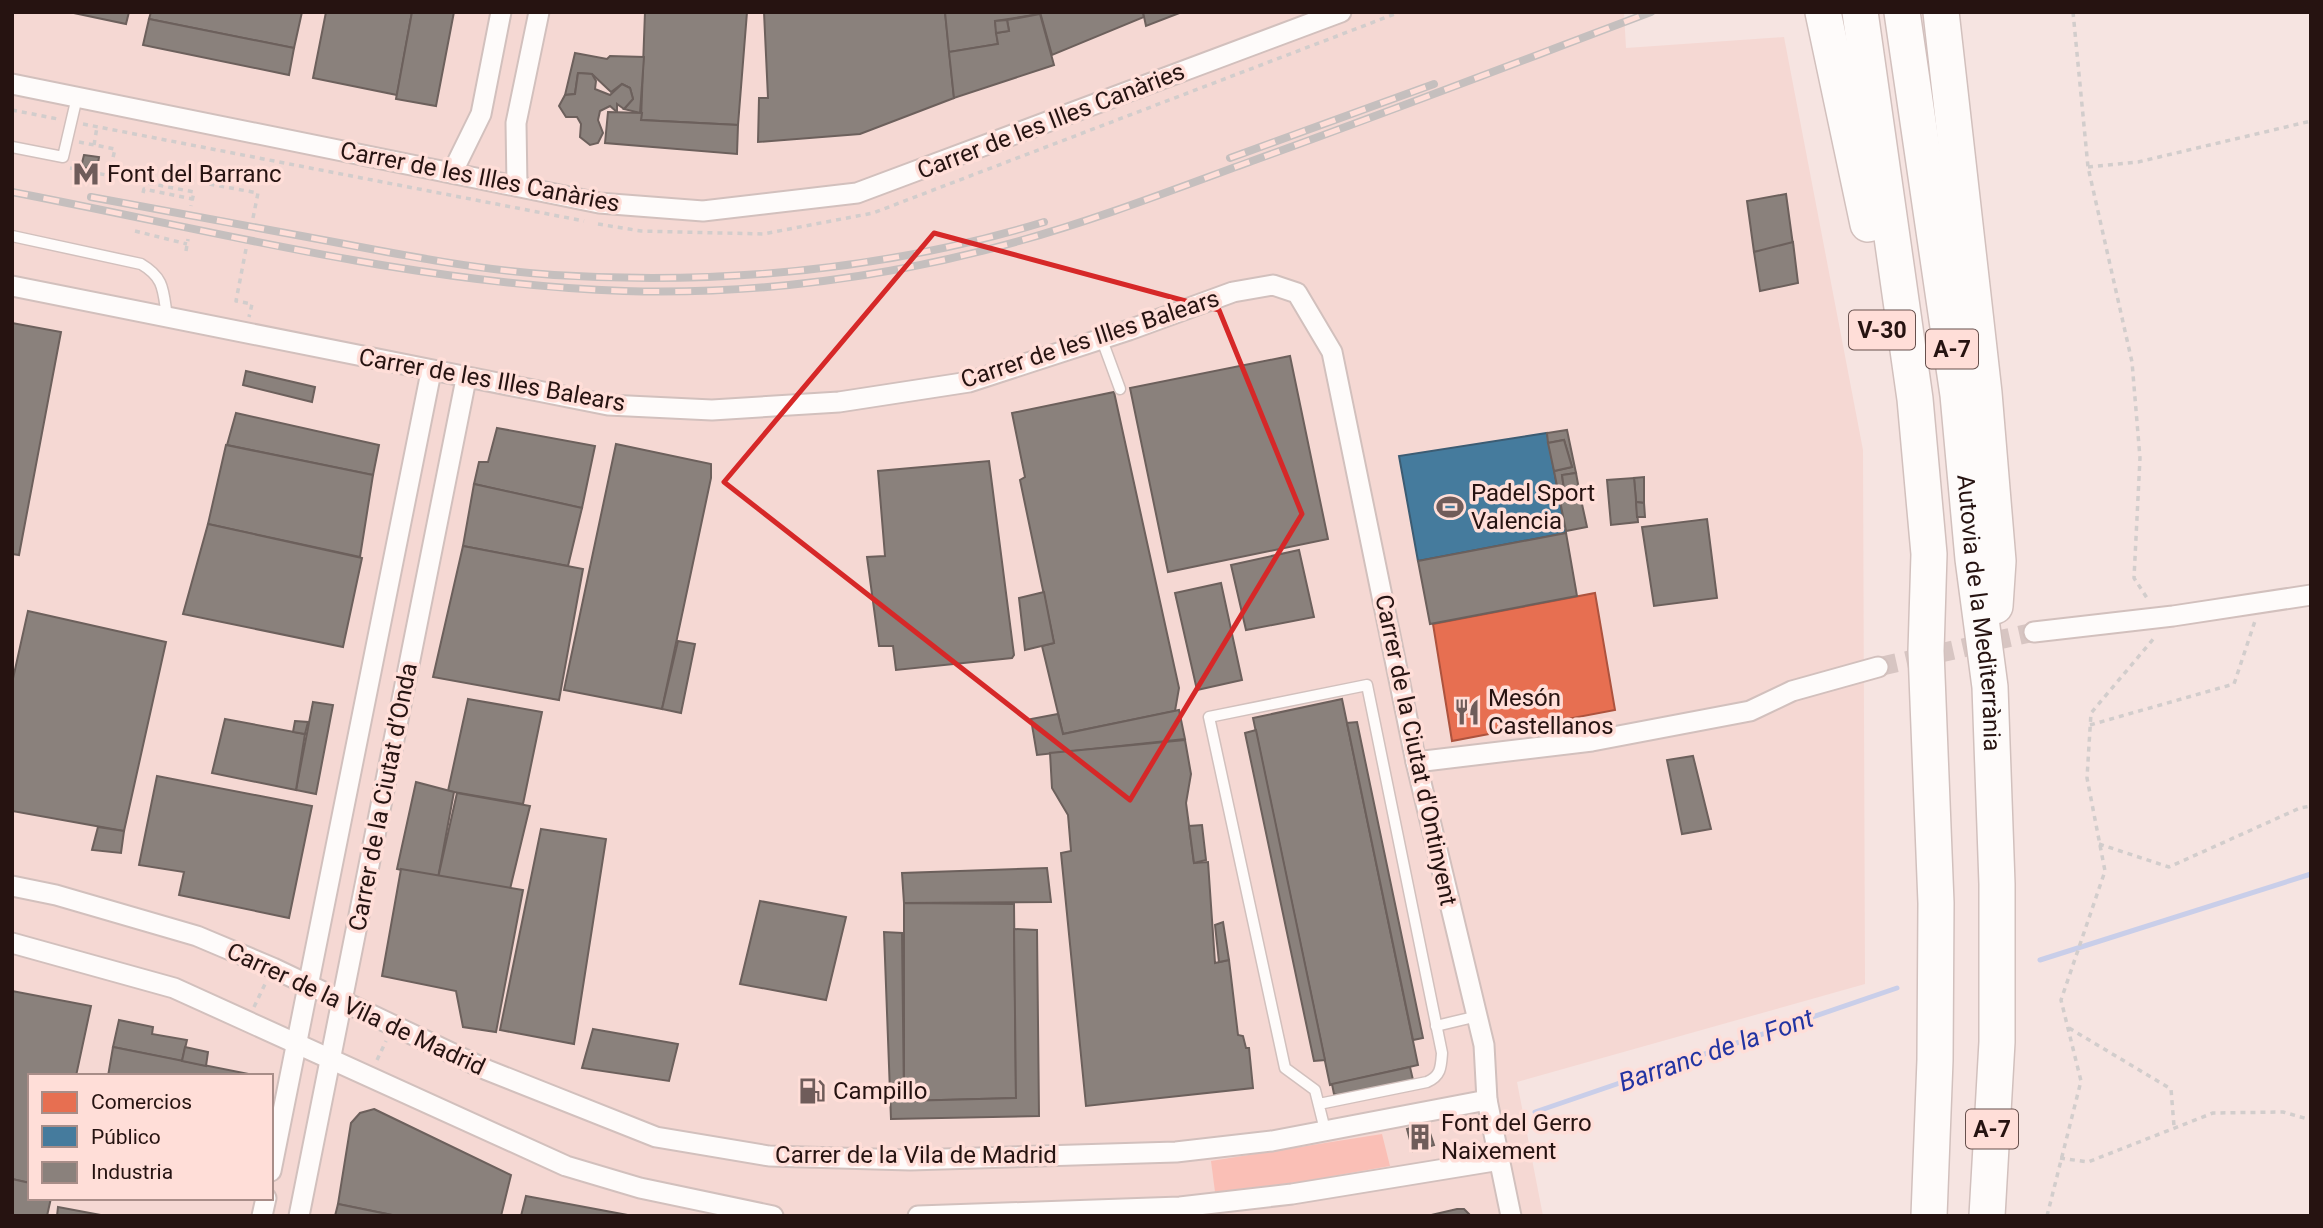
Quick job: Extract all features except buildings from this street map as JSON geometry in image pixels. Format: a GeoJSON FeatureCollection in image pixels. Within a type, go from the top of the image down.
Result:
{"type":"FeatureCollection","features":[{"type":"Feature","properties":{"kind":"highway","name":"V-30"},"geometry":{"type":"LineString","coordinates":[[1823,12],[1867,215],[1891,402],[1906,552],[1926,651]]}},
{"type":"Feature","properties":{"kind":"highway","name":"Autovia de la Mediterrània"},"geometry":{"type":"LineString","coordinates":[[1860,12],[1915,400],[1929,554],[1926,651],[1936,903],[1935,1060],[1929,1216]]}},
{"type":"Feature","properties":{"kind":"highway","name":"Autovia de la Mediterrània"},"geometry":{"type":"LineString","coordinates":[[1902,12],[1958,396],[1973,559],[1990,687],[1997,884],[1997,1042],[1987,1216]]}},
{"type":"Feature","properties":{"kind":"highway"},"geometry":{"type":"LineString","coordinates":[[1941,12],[1984,393],[1998,561],[1990,687]]}},
{"type":"Feature","properties":{"kind":"street"},"geometry":{"type":"LineString","coordinates":[[452,173],[481,114],[501,12]]}},
{"type":"Feature","properties":{"kind":"street"},"geometry":{"type":"LineString","coordinates":[[517,186],[516,123],[539,12]]}},
{"type":"Feature","properties":{"kind":"street","name":"Carrer de les Illes Canàries"},"geometry":{"type":"LineString","coordinates":[[12,84],[599,203],[703,211],[857,193],[1341,12]]}},
{"type":"Feature","properties":{"kind":"street","name":"Carrer de les Illes Balears"},"geometry":{"type":"LineString","coordinates":[[12,286],[466,379],[608,405],[712,410],[839,401],[969,382],[1102,340],[1233,292],[1273,285],[1297,293]]}},
{"type":"Feature","properties":{"kind":"street","name":"Carrer de la Ciutat d'Ontinyent"},"geometry":{"type":"LineString","coordinates":[[1297,293],[1332,352],[1416,762],[1478,1016],[1487,1100],[1511,1216]]}},
{"type":"Feature","properties":{"kind":"street","name":"Carrer de la Ciutat d’Onda"},"geometry":{"type":"LineString","coordinates":[[273,1161],[431,372]]}},
{"type":"Feature","properties":{"kind":"street","name":"Carrer de la Ciutat d’Onda"},"geometry":{"type":"LineString","coordinates":[[299,1216],[466,379]]}},
{"type":"Feature","properties":{"kind":"street"},"geometry":{"type":"LineString","coordinates":[[2034,632],[2166,617],[2311,595]]}},
{"type":"Feature","properties":{"kind":"street"},"geometry":{"type":"LineString","coordinates":[[1416,762],[1592,741],[1750,711],[1792,691],[1878,667]]}},
{"type":"Feature","properties":{"kind":"street","name":"Carrer de la Vila de Madrid"},"geometry":{"type":"LineString","coordinates":[[12,886],[57,895],[197,936],[273,968],[487,1070],[656,1137],[769,1156],[910,1160],[1176,1152],[1325,1130],[1487,1100]]}},
{"type":"Feature","properties":{"kind":"street"},"geometry":{"type":"LineString","coordinates":[[12,943],[174,988],[566,1166],[640,1188],[773,1216]]}},
{"type":"Feature","properties":{"kind":"street"},"geometry":{"type":"LineString","coordinates":[[918,1216],[1180,1207],[1292,1194],[1500,1160]]}},
{"type":"Feature","properties":{"kind":"lane"},"geometry":{"type":"LineString","coordinates":[[12,147],[63,157],[77,97]]}},
{"type":"Feature","properties":{"kind":"lane"},"geometry":{"type":"LineString","coordinates":[[12,236],[141,264],[156,273],[162,284],[167,317]]}},
{"type":"Feature","properties":{"kind":"lane"},"geometry":{"type":"LineString","coordinates":[[1102,340],[1120,389]]}},
{"type":"Feature","properties":{"kind":"lane"},"geometry":{"type":"LineString","coordinates":[[1319,1104],[1436,1078],[1441,1069],[1442,1053],[1367,685],[1209,718],[1285,1068],[1315,1090],[1325,1130]]}},
{"type":"Feature","properties":{"kind":"lane"},"geometry":{"type":"LineString","coordinates":[[1436,1026],[1478,1016]]}},
{"type":"Feature","properties":{"kind":"path"},"geometry":{"type":"LineString","coordinates":[[12,110],[641,231],[763,234],[873,213],[1400,12]]}},
{"type":"Feature","properties":{"kind":"path"},"geometry":{"type":"LineString","coordinates":[[2047,1216],[2081,1081],[2061,1000],[2105,871],[2087,778],[2091,713],[2166,617],[2134,578],[2140,458],[2132,362],[2088,167],[2073,12]]}},
{"type":"Feature","properties":{"kind":"path"},"geometry":{"type":"LineString","coordinates":[[2088,167],[2138,162],[2311,121]]}},
{"type":"Feature","properties":{"kind":"path"},"geometry":{"type":"LineString","coordinates":[[94,145],[97,127]]}},
{"type":"Feature","properties":{"kind":"path"},"geometry":{"type":"LineString","coordinates":[[76,141],[115,149],[109,176]]}},
{"type":"Feature","properties":{"kind":"path"},"geometry":{"type":"LineString","coordinates":[[70,168],[73,155]]}},
{"type":"Feature","properties":{"kind":"path"},"geometry":{"type":"LineString","coordinates":[[111,166],[258,193],[253,218]]}},
{"type":"Feature","properties":{"kind":"path"},"geometry":{"type":"LineString","coordinates":[[61,167],[194,192],[191,206]]}},
{"type":"Feature","properties":{"kind":"path"},"geometry":{"type":"LineString","coordinates":[[143,193],[144,189],[193,199]]}},
{"type":"Feature","properties":{"kind":"path"},"geometry":{"type":"LineString","coordinates":[[135,231],[187,244]]}},
{"type":"Feature","properties":{"kind":"path"},"geometry":{"type":"LineString","coordinates":[[186,251],[188,239]]}},
{"type":"Feature","properties":{"kind":"path"},"geometry":{"type":"LineString","coordinates":[[236,301],[246,249]]}},
{"type":"Feature","properties":{"kind":"path"},"geometry":{"type":"LineString","coordinates":[[2090,725],[2234,684],[2261,603]]}},
{"type":"Feature","properties":{"kind":"path"},"geometry":{"type":"LineString","coordinates":[[2099,844],[2169,867],[2300,808],[2311,806]]}},
{"type":"Feature","properties":{"kind":"path"},"geometry":{"type":"LineString","coordinates":[[248,1020],[273,968]]}},
{"type":"Feature","properties":{"kind":"path"},"geometry":{"type":"LineString","coordinates":[[369,1077],[393,1025]]}},
{"type":"Feature","properties":{"kind":"path"},"geometry":{"type":"LineString","coordinates":[[2068,1027],[2171,1089],[2174,1126]]}},
{"type":"Feature","properties":{"kind":"path"},"geometry":{"type":"LineString","coordinates":[[2060,1158],[2088,1162],[2174,1126],[2213,1113],[2283,1112],[2311,1120]]}},
{"type":"Feature","properties":{"kind":"highlighted area"},"geometry":{"type":"Polygon","coordinates":[[[934,233],[1219,310],[1302,514],[1130,800],[724,482],[934,233]]]}},
{"type":"Feature","properties":{"kind":"shaded area"},"geometry":{"type":"Polygon","coordinates":[[[12,12],[1624,12],[1626,48],[1784,37],[1863,450],[1865,984],[1517,1082],[1543,1216],[12,1216],[12,12]]]}},
{"type":"Feature","properties":{"kind":"shaded area"},"geometry":{"type":"Polygon","coordinates":[[[1382,1134],[1390,1166],[1299,1182],[1215,1192],[1211,1161],[1382,1134]]]}},
{"type":"Feature","properties":{"kind":"waterway","name":"Barranc de la Font"},"geometry":{"type":"LineString","coordinates":[[2040,960],[2311,874]]}},
{"type":"Feature","properties":{"kind":"waterway","name":"Barranc de la Font"},"geometry":{"type":"LineString","coordinates":[[1535,1112],[1897,988]]}},
{"type":"Feature","properties":{"kind":"tunnel"},"geometry":{"type":"LineString","coordinates":[[1878,667],[2034,632]]}},
{"type":"Feature","properties":{"kind":"railway"},"geometry":{"type":"LineString","coordinates":[[12,192],[316,254],[470,278],[624,291],[724,290],[823,281],[971,254],[1078,223],[1352,125],[1651,12]]}},
{"type":"Feature","properties":{"kind":"railway"},"geometry":{"type":"LineString","coordinates":[[1230,158],[1434,84]]}},
{"type":"Feature","properties":{"kind":"railway"},"geometry":{"type":"LineString","coordinates":[[91,197],[444,262],[526,273],[616,278],[739,275],[863,262],[924,252],[1044,222]]}},
{"type":"Feature","properties":{"kind":"place","name":"Font del Barranc"},"geometry":{"type":"Point","coordinates":[86,174]}},
{"type":"Feature","properties":{"kind":"place","name":"Padel Sport Valencia"},"geometry":{"type":"Point","coordinates":[1450,507]}},
{"type":"Feature","properties":{"kind":"place","name":"Mesón Castellanos"},"geometry":{"type":"Point","coordinates":[1467,712]}},
{"type":"Feature","properties":{"kind":"place","name":"Campillo"},"geometry":{"type":"Point","coordinates":[812,1091]}},
{"type":"Feature","properties":{"kind":"place","name":"Font del Gerro Naixement"},"geometry":{"type":"Point","coordinates":[1420,1137]}}]}
